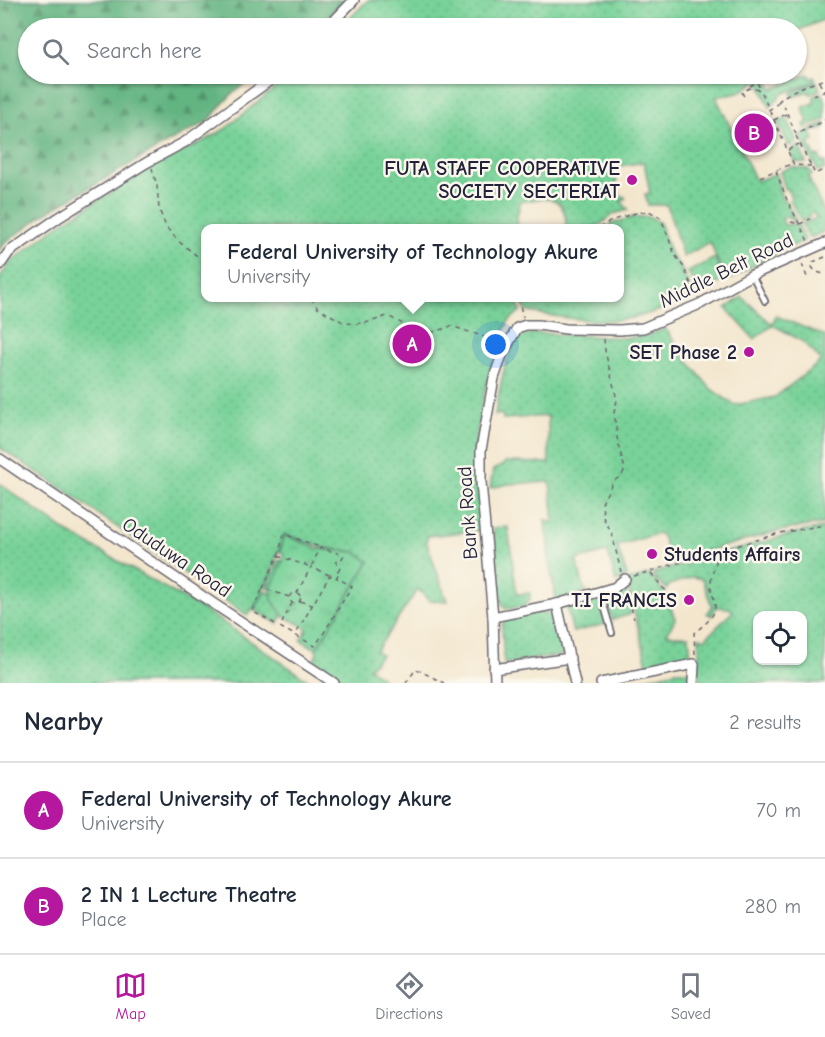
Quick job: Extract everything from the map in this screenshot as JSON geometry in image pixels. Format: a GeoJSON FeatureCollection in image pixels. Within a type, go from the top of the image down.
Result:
{"type":"FeatureCollection","features":[{"type":"Feature","properties":{"kind":"street"},"geometry":{"type":"LineString","coordinates":[[337,18],[354,0]]}},
{"type":"Feature","properties":{"kind":"street"},"geometry":{"type":"LineString","coordinates":[[0,265],[9,252],[18,245],[147,163],[185,142],[265,84]]}},
{"type":"Feature","properties":{"kind":"street","name":"Middle Belt Road"},"geometry":{"type":"LineString","coordinates":[[526,325],[566,329],[643,328],[700,304],[752,275],[825,243]]}},
{"type":"Feature","properties":{"kind":"street"},"geometry":{"type":"LineString","coordinates":[[507,343],[517,328],[526,325]]}},
{"type":"Feature","properties":{"kind":"street","name":"Bank Road"},"geometry":{"type":"LineString","coordinates":[[495,683],[493,617],[481,482],[481,450],[494,378],[507,343]]}},
{"type":"Feature","properties":{"kind":"street","name":"Oduduwa Road"},"geometry":{"type":"LineString","coordinates":[[0,459],[334,683]]}},
{"type":"Feature","properties":{"kind":"street"},"geometry":{"type":"LineString","coordinates":[[493,617],[557,604],[600,592],[620,583]]}},
{"type":"Feature","properties":{"kind":"street"},"geometry":{"type":"LineString","coordinates":[[557,604],[575,683]]}},
{"type":"Feature","properties":{"kind":"street"},"geometry":{"type":"LineString","coordinates":[[494,669],[570,658]]}},
{"type":"Feature","properties":{"kind":"street"},"geometry":{"type":"LineString","coordinates":[[601,683],[694,664],[693,683]]}},
{"type":"Feature","properties":{"kind":"lane"},"geometry":{"type":"LineString","coordinates":[[752,275],[765,301]]}},
{"type":"Feature","properties":{"kind":"lane"},"geometry":{"type":"LineString","coordinates":[[600,592],[612,633]]}},
{"type":"Feature","properties":{"kind":"path"},"geometry":{"type":"LineString","coordinates":[[769,110],[791,91],[825,79]]}},
{"type":"Feature","properties":{"kind":"path"},"geometry":{"type":"LineString","coordinates":[[813,95],[824,93],[819,81]]}},
{"type":"Feature","properties":{"kind":"path"},"geometry":{"type":"LineString","coordinates":[[744,96],[742,93],[754,84]]}},
{"type":"Feature","properties":{"kind":"path"},"geometry":{"type":"LineString","coordinates":[[758,84],[794,165]]}},
{"type":"Feature","properties":{"kind":"path"},"geometry":{"type":"LineString","coordinates":[[749,88],[761,90]]}},
{"type":"Feature","properties":{"kind":"path"},"geometry":{"type":"LineString","coordinates":[[778,102],[783,106],[815,174],[825,170]]}},
{"type":"Feature","properties":{"kind":"path"},"geometry":{"type":"LineString","coordinates":[[774,120],[787,114]]}},
{"type":"Feature","properties":{"kind":"path"},"geometry":{"type":"LineString","coordinates":[[796,134],[825,119]]}},
{"type":"Feature","properties":{"kind":"path"},"geometry":{"type":"LineString","coordinates":[[803,125],[805,130]]}},
{"type":"Feature","properties":{"kind":"path"},"geometry":{"type":"LineString","coordinates":[[788,150],[800,144]]}},
{"type":"Feature","properties":{"kind":"path"},"geometry":{"type":"LineString","coordinates":[[147,163],[152,167],[159,208],[166,227],[178,241],[201,259]]}},
{"type":"Feature","properties":{"kind":"path"},"geometry":{"type":"LineString","coordinates":[[760,177],[789,165],[811,166]]}},
{"type":"Feature","properties":{"kind":"path"},"geometry":{"type":"LineString","coordinates":[[776,171],[787,200],[808,241]]}},
{"type":"Feature","properties":{"kind":"path"},"geometry":{"type":"LineString","coordinates":[[606,224],[636,213],[649,211],[661,218],[675,255],[683,266],[700,304]]}},
{"type":"Feature","properties":{"kind":"path"},"geometry":{"type":"LineString","coordinates":[[791,222],[800,224],[810,219]]}},
{"type":"Feature","properties":{"kind":"path"},"geometry":{"type":"LineString","coordinates":[[825,257],[811,265],[816,272],[825,274]]}},
{"type":"Feature","properties":{"kind":"path"},"geometry":{"type":"LineString","coordinates":[[314,302],[318,308],[343,322],[354,324],[370,322],[387,316],[418,334],[451,326],[507,343]]}},
{"type":"Feature","properties":{"kind":"path"},"geometry":{"type":"LineString","coordinates":[[519,302],[526,325]]}},
{"type":"Feature","properties":{"kind":"path"},"geometry":{"type":"LineString","coordinates":[[604,329],[605,351],[617,400],[615,412],[618,444],[625,469],[609,489],[602,504],[603,517],[612,534],[621,571],[620,583],[628,591],[634,619]]}},
{"type":"Feature","properties":{"kind":"path"},"geometry":{"type":"LineString","coordinates":[[620,583],[780,533],[825,525]]}},
{"type":"Feature","properties":{"kind":"path"},"geometry":{"type":"LineString","coordinates":[[278,556],[311,567],[352,586],[315,645],[252,611],[278,556],[284,534],[344,555],[336,562],[340,568],[336,578]]}},
{"type":"Feature","properties":{"kind":"path"},"geometry":{"type":"LineString","coordinates":[[289,597],[297,593],[320,548]]}},
{"type":"Feature","properties":{"kind":"path"},"geometry":{"type":"LineString","coordinates":[[694,664],[694,633],[709,621],[715,611],[711,582],[718,552]]}},
{"type":"Feature","properties":{"kind":"path"},"geometry":{"type":"LineString","coordinates":[[650,572],[666,590]]}},
{"type":"Feature","properties":{"kind":"path"},"geometry":{"type":"LineString","coordinates":[[295,634],[330,575]]}},
{"type":"Feature","properties":{"kind":"path"},"geometry":{"type":"LineString","coordinates":[[263,588],[289,597],[292,603]]}},
{"type":"Feature","properties":{"kind":"path"},"geometry":{"type":"LineString","coordinates":[[297,593],[300,596],[299,601]]}},
{"type":"Feature","properties":{"kind":"path"},"geometry":{"type":"LineString","coordinates":[[292,603],[299,601],[312,605]]}},
{"type":"Feature","properties":{"kind":"path"},"geometry":{"type":"LineString","coordinates":[[280,627],[292,603]]}},
{"type":"Feature","properties":{"kind":"path"},"geometry":{"type":"LineString","coordinates":[[406,683],[416,669],[444,683]]}},
{"type":"Feature","properties":{"kind":"green space"},"geometry":{"type":"Polygon","coordinates":[[[0,0],[346,0],[327,18],[18,18],[18,84],[245,84],[234,92],[209,121],[49,211],[5,243],[0,250],[0,0]]]}},
{"type":"Feature","properties":{"kind":"green space"},"geometry":{"type":"Polygon","coordinates":[[[368,0],[825,0],[825,19],[807,27],[807,18],[350,18],[368,0]]]}},
{"type":"Feature","properties":{"kind":"green space"},"geometry":{"type":"Polygon","coordinates":[[[809,74],[810,78],[814,77],[816,81],[781,94],[770,107],[759,84],[770,84],[772,89],[784,84],[807,84],[807,75],[809,74]]]}},
{"type":"Feature","properties":{"kind":"green space"},"geometry":{"type":"Polygon","coordinates":[[[817,82],[820,90],[810,94],[808,91],[793,97],[791,93],[817,82]]]}},
{"type":"Feature","properties":{"kind":"green space"},"geometry":{"type":"Polygon","coordinates":[[[280,84],[752,84],[738,93],[716,97],[756,181],[776,175],[782,198],[786,201],[796,221],[789,219],[788,216],[782,218],[784,225],[798,225],[805,240],[729,280],[710,242],[683,257],[667,205],[648,205],[645,194],[650,193],[644,162],[614,167],[619,195],[625,197],[625,200],[621,201],[628,210],[613,214],[601,224],[566,224],[563,209],[559,203],[553,200],[538,199],[520,202],[518,224],[201,224],[201,302],[517,302],[520,311],[508,322],[498,343],[483,398],[477,433],[475,460],[482,530],[427,536],[427,543],[447,601],[429,601],[418,589],[376,651],[381,655],[369,668],[382,678],[378,683],[347,683],[314,660],[317,654],[316,649],[369,562],[356,552],[320,547],[284,534],[264,590],[247,615],[0,448],[0,277],[11,262],[57,226],[151,167],[225,129],[280,84]]]}},
{"type":"Feature","properties":{"kind":"green space"},"geometry":{"type":"Polygon","coordinates":[[[822,93],[825,99],[825,119],[805,128],[804,124],[808,121],[802,108],[814,103],[814,96],[822,93]]]}},
{"type":"Feature","properties":{"kind":"green space"},"geometry":{"type":"Polygon","coordinates":[[[787,118],[797,142],[789,146],[778,122],[787,118]]]}},
{"type":"Feature","properties":{"kind":"green space"},"geometry":{"type":"Polygon","coordinates":[[[825,123],[825,127],[811,132],[814,141],[809,143],[815,157],[819,156],[822,163],[825,162],[825,169],[818,172],[800,135],[825,123]]]}},
{"type":"Feature","properties":{"kind":"green space"},"geometry":{"type":"Polygon","coordinates":[[[799,146],[806,163],[795,162],[791,151],[799,146]]]}},
{"type":"Feature","properties":{"kind":"green space"},"geometry":{"type":"Polygon","coordinates":[[[790,167],[809,169],[812,175],[808,177],[825,214],[825,231],[810,238],[802,224],[817,218],[813,213],[808,215],[809,218],[801,221],[790,200],[791,197],[785,188],[780,172],[790,167]]]}},
{"type":"Feature","properties":{"kind":"green space"},"geometry":{"type":"Polygon","coordinates":[[[634,217],[650,217],[660,223],[671,255],[681,268],[691,291],[678,302],[655,312],[622,320],[588,320],[526,311],[522,302],[624,302],[624,224],[612,224],[634,217]]]}},
{"type":"Feature","properties":{"kind":"green space"},"geometry":{"type":"Polygon","coordinates":[[[715,258],[726,279],[699,293],[688,272],[715,258]]]}},
{"type":"Feature","properties":{"kind":"green space"},"geometry":{"type":"Polygon","coordinates":[[[742,297],[772,324],[776,316],[825,336],[825,523],[779,531],[670,561],[663,538],[659,533],[617,546],[627,576],[616,582],[608,553],[576,560],[585,590],[588,592],[556,599],[549,562],[548,544],[550,543],[546,534],[545,519],[554,523],[550,482],[509,484],[490,488],[493,470],[505,462],[549,463],[548,416],[503,419],[502,414],[495,415],[503,374],[513,344],[521,337],[535,333],[626,338],[649,335],[665,328],[683,355],[711,389],[735,405],[775,397],[819,363],[820,359],[802,341],[773,325],[754,339],[726,308],[742,297]]]}},
{"type":"Feature","properties":{"kind":"green space"},"geometry":{"type":"Polygon","coordinates":[[[0,484],[67,532],[209,613],[312,683],[0,683],[0,484]]]}},
{"type":"Feature","properties":{"kind":"green space"},"geometry":{"type":"Polygon","coordinates":[[[508,527],[517,594],[530,593],[530,599],[525,606],[506,609],[502,604],[493,528],[508,527]]]}},
{"type":"Feature","properties":{"kind":"green space"},"geometry":{"type":"Polygon","coordinates":[[[825,528],[825,683],[699,683],[699,637],[705,639],[733,611],[729,608],[716,607],[712,616],[707,613],[712,606],[702,579],[693,577],[669,585],[667,589],[653,573],[795,533],[825,528]]]}},
{"type":"Feature","properties":{"kind":"green space"},"geometry":{"type":"Polygon","coordinates":[[[285,535],[318,549],[356,552],[369,562],[316,649],[301,640],[307,629],[284,617],[272,600],[271,589],[283,560],[284,555],[280,551],[285,535]]]}},
{"type":"Feature","properties":{"kind":"green space"},"geometry":{"type":"Polygon","coordinates":[[[279,560],[307,569],[288,594],[267,587],[279,560]]]}},
{"type":"Feature","properties":{"kind":"green space"},"geometry":{"type":"Polygon","coordinates":[[[650,574],[665,592],[675,619],[667,634],[689,636],[691,661],[673,662],[648,668],[627,581],[650,574]]]}},
{"type":"Feature","properties":{"kind":"green space"},"geometry":{"type":"Polygon","coordinates":[[[618,590],[626,592],[631,614],[612,620],[604,595],[618,590]]]}},
{"type":"Feature","properties":{"kind":"green space"},"geometry":{"type":"Polygon","coordinates":[[[265,591],[287,599],[289,603],[278,624],[254,610],[265,591]]]}},
{"type":"Feature","properties":{"kind":"green space"},"geometry":{"type":"Polygon","coordinates":[[[598,597],[606,624],[573,632],[566,605],[598,597]]]}},
{"type":"Feature","properties":{"kind":"green space"},"geometry":{"type":"Polygon","coordinates":[[[540,612],[552,614],[558,626],[564,655],[504,664],[502,625],[513,617],[540,612]]]}},
{"type":"Feature","properties":{"kind":"green space"},"geometry":{"type":"Polygon","coordinates":[[[676,671],[689,671],[689,683],[627,683],[676,671]]]}},
{"type":"Feature","properties":{"kind":"place","name":"2 IN 1 Lecture Theatre"},"geometry":{"type":"Point","coordinates":[754,133]}},
{"type":"Feature","properties":{"kind":"place","name":"FUTA STAFF COOPERATIVE SOCIETY SECTERIAT"},"geometry":{"type":"Point","coordinates":[632,180]}},
{"type":"Feature","properties":{"kind":"place","name":"Federal University of Technology Akure"},"geometry":{"type":"Point","coordinates":[412,344]}},
{"type":"Feature","properties":{"kind":"place","name":"SET Phase 2"},"geometry":{"type":"Point","coordinates":[749,352]}},
{"type":"Feature","properties":{"kind":"place","name":"Students Affairs"},"geometry":{"type":"Point","coordinates":[652,554]}},
{"type":"Feature","properties":{"kind":"place","name":"T.I FRANCIS"},"geometry":{"type":"Point","coordinates":[689,600]}}]}
